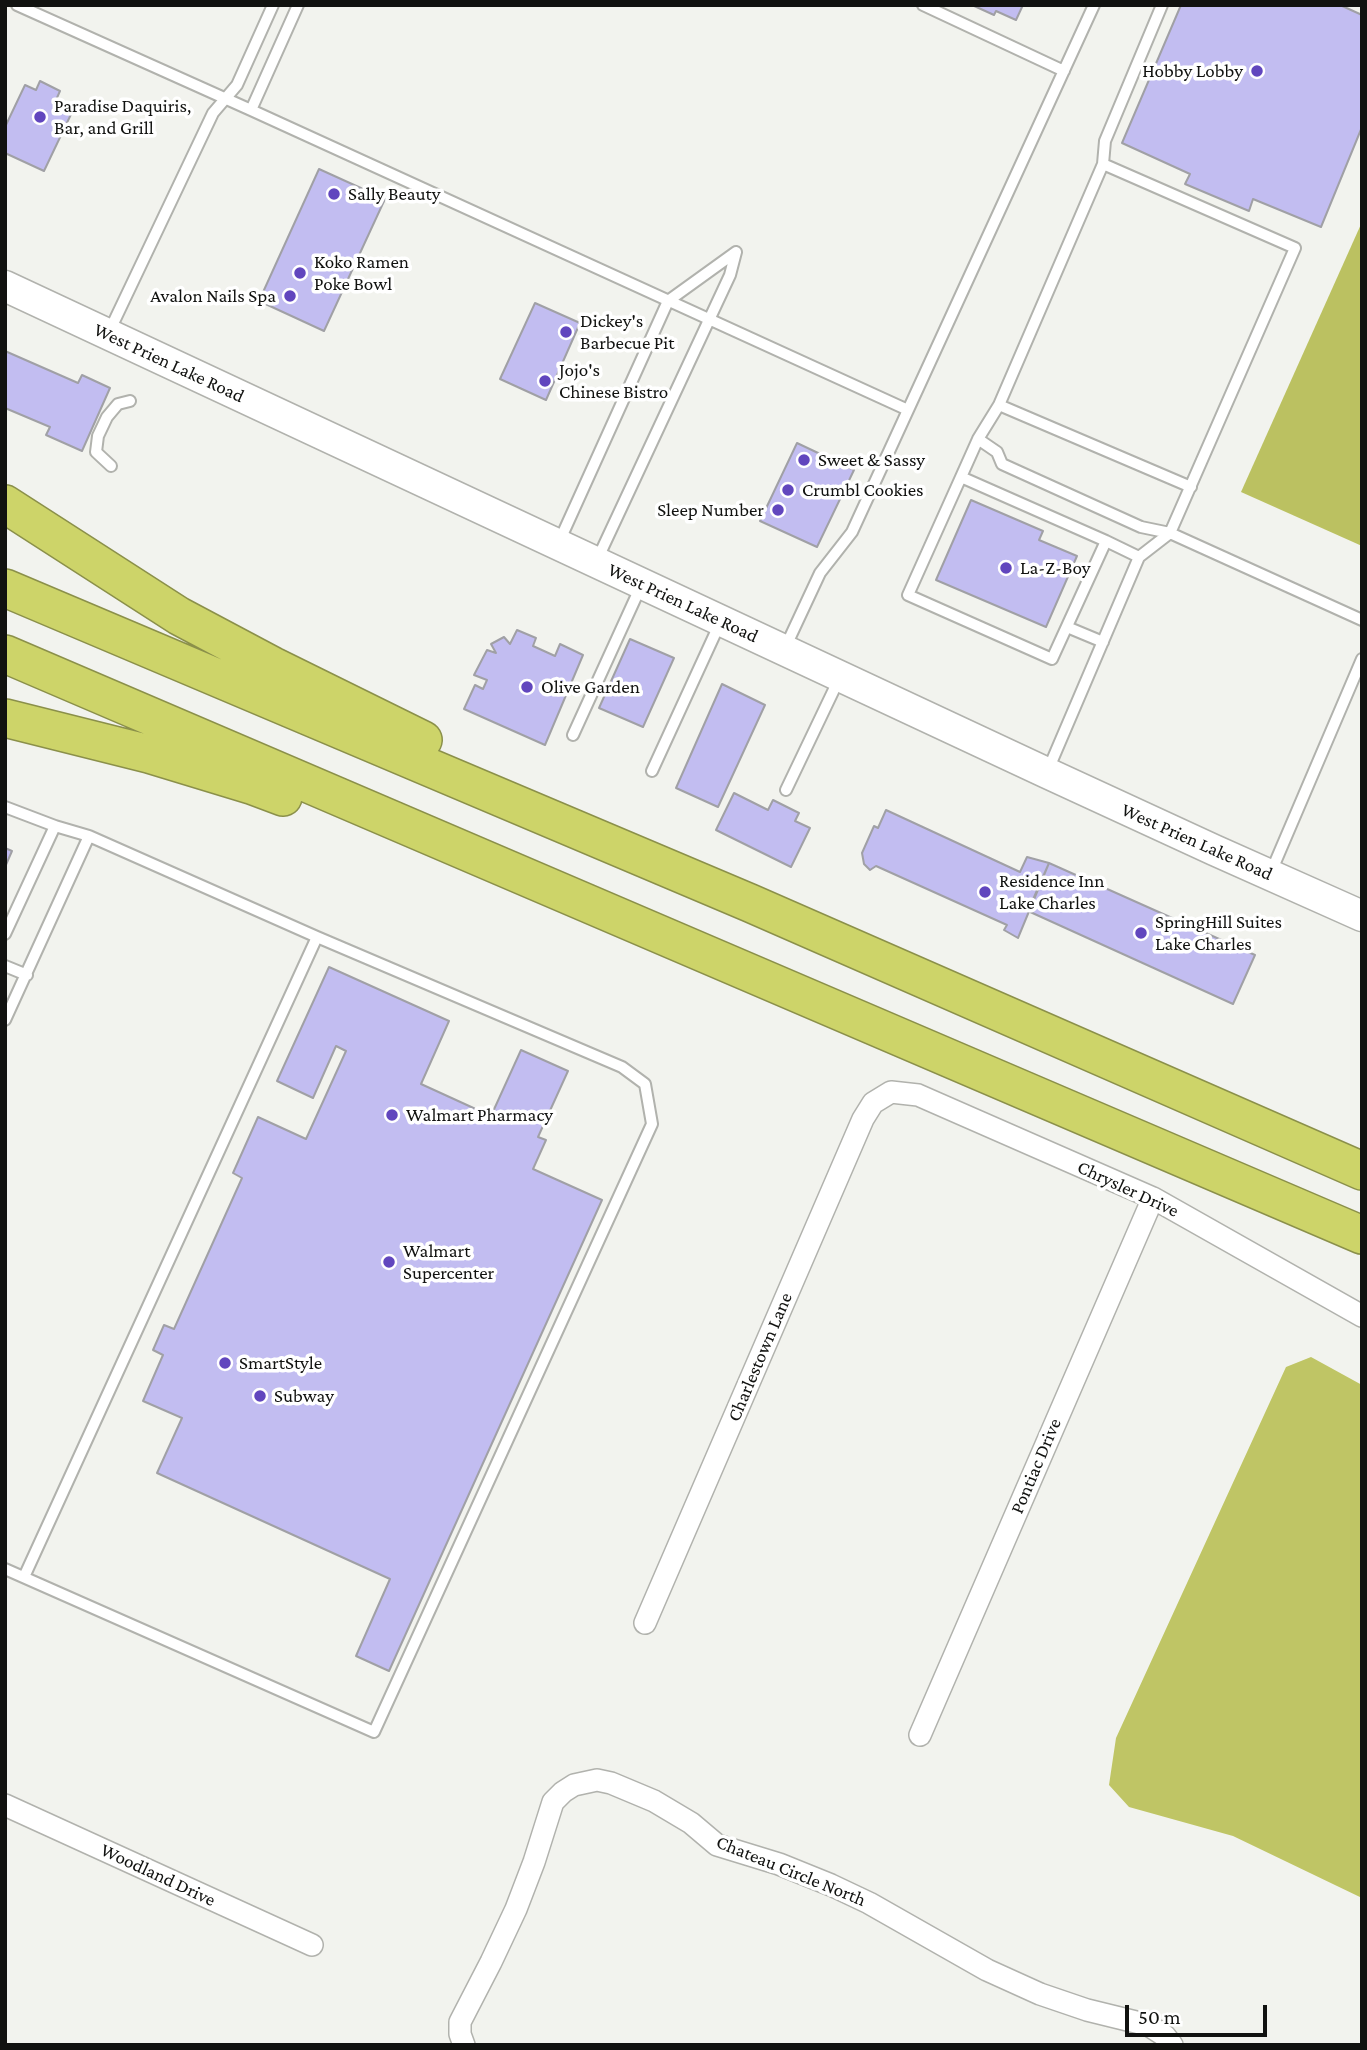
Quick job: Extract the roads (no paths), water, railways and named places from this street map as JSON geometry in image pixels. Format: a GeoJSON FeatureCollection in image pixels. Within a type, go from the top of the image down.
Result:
{"type":"FeatureCollection","features":[{"type":"Feature","properties":{"kind":"highway"},"geometry":{"type":"LineString","coordinates":[[5,504],[179,616],[273,666],[750,903]]}},
{"type":"Feature","properties":{"kind":"highway"},"geometry":{"type":"LineString","coordinates":[[5,588],[750,903],[1362,1171]]}},
{"type":"Feature","properties":{"kind":"highway"},"geometry":{"type":"LineString","coordinates":[[5,654],[1362,1235]]}},
{"type":"Feature","properties":{"kind":"highway"},"geometry":{"type":"LineString","coordinates":[[5,718],[149,754],[238,781],[396,839],[477,856]]}},
{"type":"Feature","properties":{"kind":"street","name":"West Prien Lake Road"},"geometry":{"type":"LineString","coordinates":[[5,286],[1046,773],[1362,916]]}},
{"type":"Feature","properties":{"kind":"street","name":"Chrysler Drive"},"geometry":{"type":"LineString","coordinates":[[883,1096],[891,1092],[918,1095],[1153,1198],[1362,1316]]}},
{"type":"Feature","properties":{"kind":"street","name":"Charlestown Lane"},"geometry":{"type":"LineString","coordinates":[[645,1623],[863,1119],[873,1103],[883,1096]]}},
{"type":"Feature","properties":{"kind":"street","name":"Pontiac Drive"},"geometry":{"type":"LineString","coordinates":[[920,1735],[1153,1198]]}},
{"type":"Feature","properties":{"kind":"street","name":"Chateau Circle North"},"geometry":{"type":"LineString","coordinates":[[464,2045],[460,2022],[516,1909],[553,1802],[574,1785],[597,1780],[654,1801],[691,1823],[717,1845],[779,1864],[831,1885],[906,1922],[987,1970],[1040,1994],[1087,2010],[1148,2025],[1165,2036],[1172,2045]]}},
{"type":"Feature","properties":{"kind":"street","name":"Woodland Drive"},"geometry":{"type":"LineString","coordinates":[[5,1805],[312,1945]]}},
{"type":"Feature","properties":{"kind":"lane"},"geometry":{"type":"LineString","coordinates":[[16,5],[908,410]]}},
{"type":"Feature","properties":{"kind":"lane"},"geometry":{"type":"LineString","coordinates":[[108,334],[213,113],[237,85],[273,5]]}},
{"type":"Feature","properties":{"kind":"lane"},"geometry":{"type":"LineString","coordinates":[[251,110],[298,5]]}},
{"type":"Feature","properties":{"kind":"lane"},"geometry":{"type":"LineString","coordinates":[[923,5],[1064,71]]}},
{"type":"Feature","properties":{"kind":"lane"},"geometry":{"type":"LineString","coordinates":[[784,650],[820,573],[852,532],[1094,5]]}},
{"type":"Feature","properties":{"kind":"lane"},"geometry":{"type":"LineString","coordinates":[[1106,541],[1052,659],[908,595],[978,439],[999,405],[1103,164],[1105,141],[1162,5]]}},
{"type":"Feature","properties":{"kind":"lane"},"geometry":{"type":"LineString","coordinates":[[1046,773],[1139,557],[1170,533],[1295,248],[1103,164]]}},
{"type":"Feature","properties":{"kind":"lane"},"geometry":{"type":"LineString","coordinates":[[558,544],[668,301],[736,252],[730,275],[596,562]]}},
{"type":"Feature","properties":{"kind":"lane"},"geometry":{"type":"LineString","coordinates":[[111,466],[96,452],[98,436],[107,417],[118,404],[130,401]]}},
{"type":"Feature","properties":{"kind":"lane"},"geometry":{"type":"LineString","coordinates":[[999,405],[1191,487]]}},
{"type":"Feature","properties":{"kind":"lane"},"geometry":{"type":"LineString","coordinates":[[978,439],[997,452],[1002,464],[1141,527],[1170,533],[1362,620]]}},
{"type":"Feature","properties":{"kind":"lane"},"geometry":{"type":"LineString","coordinates":[[961,477],[1139,557]]}},
{"type":"Feature","properties":{"kind":"lane"},"geometry":{"type":"LineString","coordinates":[[573,735],[642,584]]}},
{"type":"Feature","properties":{"kind":"lane"},"geometry":{"type":"LineString","coordinates":[[652,771],[721,621]]}},
{"type":"Feature","properties":{"kind":"lane"},"geometry":{"type":"LineString","coordinates":[[1067,627],[1103,642]]}},
{"type":"Feature","properties":{"kind":"lane"},"geometry":{"type":"LineString","coordinates":[[1270,875],[1362,659]]}},
{"type":"Feature","properties":{"kind":"lane"},"geometry":{"type":"LineString","coordinates":[[786,790],[841,676]]}},
{"type":"Feature","properties":{"kind":"lane"},"geometry":{"type":"LineString","coordinates":[[5,807],[89,836],[622,1067],[645,1084],[653,1124],[374,1732],[5,1569]]}},
{"type":"Feature","properties":{"kind":"lane"},"geometry":{"type":"LineString","coordinates":[[5,934],[55,826]]}},
{"type":"Feature","properties":{"kind":"lane"},"geometry":{"type":"LineString","coordinates":[[5,1020],[89,836]]}},
{"type":"Feature","properties":{"kind":"lane"},"geometry":{"type":"LineString","coordinates":[[24,1577],[317,937]]}},
{"type":"Feature","properties":{"kind":"lane"},"geometry":{"type":"LineString","coordinates":[[5,966],[27,975]]}},
{"type":"Feature","properties":{"kind":"place","name":"Hobby Lobby"},"geometry":{"type":"Point","coordinates":[1257,71]}},
{"type":"Feature","properties":{"kind":"place","name":"Paradise Daquiris, Bar, and Grill"},"geometry":{"type":"Point","coordinates":[40,117]}},
{"type":"Feature","properties":{"kind":"place","name":"Sally Beauty"},"geometry":{"type":"Point","coordinates":[334,194]}},
{"type":"Feature","properties":{"kind":"place","name":"Koko Ramen Poke Bowl"},"geometry":{"type":"Point","coordinates":[300,273]}},
{"type":"Feature","properties":{"kind":"place","name":"Avalon Nails Spa"},"geometry":{"type":"Point","coordinates":[290,296]}},
{"type":"Feature","properties":{"kind":"place","name":"Dickey's Barbecue Pit"},"geometry":{"type":"Point","coordinates":[566,332]}},
{"type":"Feature","properties":{"kind":"place","name":"Jojo's Chinese Bistro"},"geometry":{"type":"Point","coordinates":[545,381]}},
{"type":"Feature","properties":{"kind":"place","name":"Sweet & Sassy"},"geometry":{"type":"Point","coordinates":[804,460]}},
{"type":"Feature","properties":{"kind":"place","name":"Crumbl Cookies"},"geometry":{"type":"Point","coordinates":[788,490]}},
{"type":"Feature","properties":{"kind":"place","name":"Sleep Number"},"geometry":{"type":"Point","coordinates":[778,510]}},
{"type":"Feature","properties":{"kind":"place","name":"La-Z-Boy"},"geometry":{"type":"Point","coordinates":[1006,568]}},
{"type":"Feature","properties":{"kind":"place","name":"Olive Garden"},"geometry":{"type":"Point","coordinates":[527,687]}},
{"type":"Feature","properties":{"kind":"place","name":"Residence Inn Lake Charles"},"geometry":{"type":"Point","coordinates":[985,892]}},
{"type":"Feature","properties":{"kind":"place","name":"SpringHill Suites Lake Charles"},"geometry":{"type":"Point","coordinates":[1141,933]}},
{"type":"Feature","properties":{"kind":"place","name":"Walmart Pharmacy"},"geometry":{"type":"Point","coordinates":[392,1115]}},
{"type":"Feature","properties":{"kind":"place","name":"Walmart Supercenter"},"geometry":{"type":"Point","coordinates":[389,1262]}},
{"type":"Feature","properties":{"kind":"place","name":"SmartStyle"},"geometry":{"type":"Point","coordinates":[225,1363]}},
{"type":"Feature","properties":{"kind":"place","name":"Subway"},"geometry":{"type":"Point","coordinates":[260,1396]}}]}
